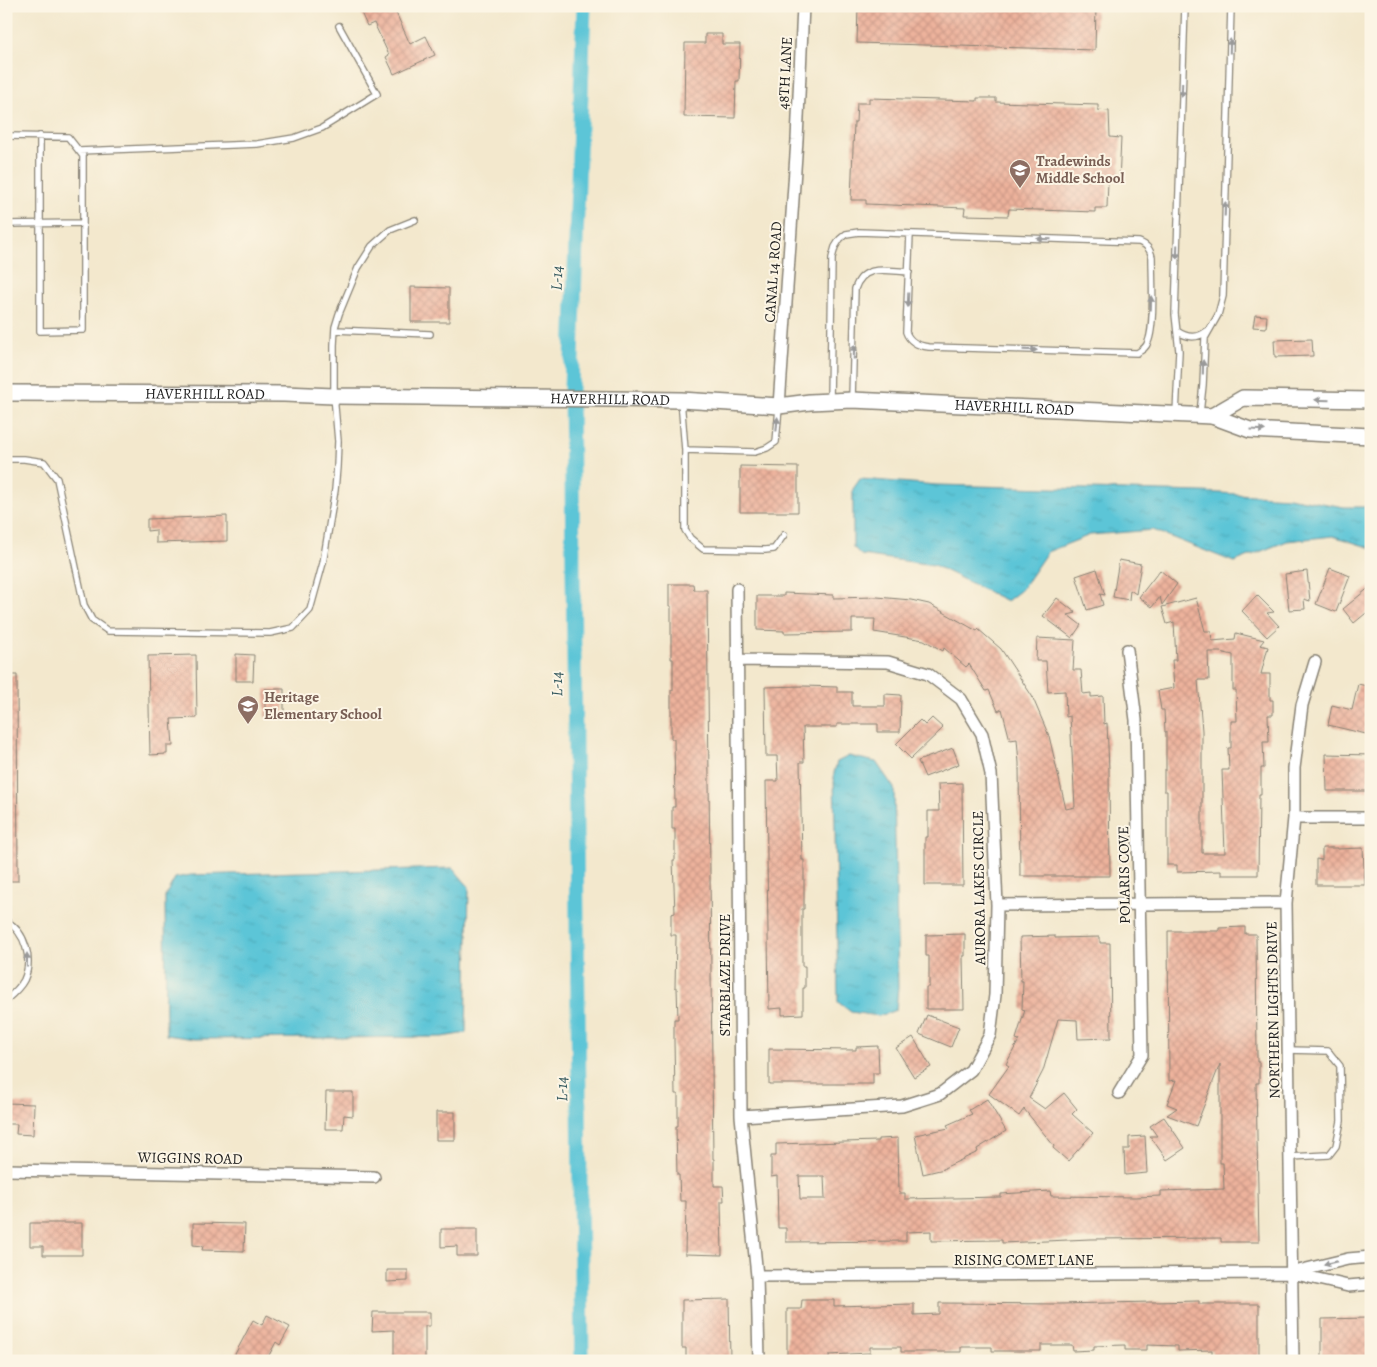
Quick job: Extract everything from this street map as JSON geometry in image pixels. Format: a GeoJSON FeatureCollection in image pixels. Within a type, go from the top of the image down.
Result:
{"type":"FeatureCollection","features":[{"type":"Feature","properties":{"kind":"street","name":"48TH LANE"},"geometry":{"type":"LineString","coordinates":[[797,140],[803,6]]}},
{"type":"Feature","properties":{"kind":"street","name":"CANAL 14 ROAD"},"geometry":{"type":"LineString","coordinates":[[779,406],[797,140]]}},
{"type":"Feature","properties":{"kind":"street","name":"HAVERHILL ROAD"},"geometry":{"type":"LineString","coordinates":[[6,392],[681,400],[779,406],[852,400],[1206,416],[1250,430],[1371,436]]}},
{"type":"Feature","properties":{"kind":"street"},"geometry":{"type":"LineString","coordinates":[[1206,416],[1243,398],[1371,400]]}},
{"type":"Feature","properties":{"kind":"street","name":"STARBLAZE DRIVE"},"geometry":{"type":"LineString","coordinates":[[737,589],[741,1116],[757,1276],[759,1361]]}},
{"type":"Feature","properties":{"kind":"street","name":"POLARIS COVE"},"geometry":{"type":"LineString","coordinates":[[1119,1093],[1142,1055],[1136,720],[1127,650]]}},
{"type":"Feature","properties":{"kind":"street","name":"AURORA LAKES CIRCLE"},"geometry":{"type":"LineString","coordinates":[[738,660],[888,662],[928,674],[961,699],[982,734],[991,774],[997,905],[995,995],[990,1035],[971,1070],[940,1094],[902,1106],[741,1116]]}},
{"type":"Feature","properties":{"kind":"street","name":"NORTHERN LIGHTS DRIVE"},"geometry":{"type":"LineString","coordinates":[[1292,1361],[1286,903],[1294,818],[1294,768],[1302,705],[1315,662]]}},
{"type":"Feature","properties":{"kind":"street"},"geometry":{"type":"LineString","coordinates":[[1294,818],[1371,818]]}},
{"type":"Feature","properties":{"kind":"street"},"geometry":{"type":"LineString","coordinates":[[997,905],[1286,903]]}},
{"type":"Feature","properties":{"kind":"street","name":"WIGGINS ROAD"},"geometry":{"type":"LineString","coordinates":[[6,1170],[374,1177]]}},
{"type":"Feature","properties":{"kind":"street","name":"RISING COMET LANE"},"geometry":{"type":"LineString","coordinates":[[1290,1273],[1348,1259],[1371,1257]]}},
{"type":"Feature","properties":{"kind":"street","name":"RISING COMET LANE"},"geometry":{"type":"LineString","coordinates":[[757,1276],[1290,1273],[1348,1286],[1371,1284]]}},
{"type":"Feature","properties":{"kind":"lane"},"geometry":{"type":"LineString","coordinates":[[1176,414],[1179,351],[1175,314],[1185,6]]}},
{"type":"Feature","properties":{"kind":"lane"},"geometry":{"type":"LineString","coordinates":[[1206,416],[1203,385],[1205,338],[1218,315],[1223,296],[1231,6]]}},
{"type":"Feature","properties":{"kind":"lane"},"geometry":{"type":"LineString","coordinates":[[79,151],[257,144],[294,138],[322,128],[377,94],[339,26]]}},
{"type":"Feature","properties":{"kind":"lane"},"geometry":{"type":"LineString","coordinates":[[6,136],[40,136],[68,137],[83,156],[83,330],[40,331],[40,136]]}},
{"type":"Feature","properties":{"kind":"lane"},"geometry":{"type":"LineString","coordinates":[[6,459],[44,462],[57,480],[84,605],[92,620],[108,631],[270,633],[293,628],[310,610],[322,563],[335,490],[338,441],[334,396],[335,330],[346,293],[358,268],[372,246],[390,230],[415,220]]}},
{"type":"Feature","properties":{"kind":"lane"},"geometry":{"type":"LineString","coordinates":[[6,224],[83,223]]}},
{"type":"Feature","properties":{"kind":"lane"},"geometry":{"type":"LineString","coordinates":[[830,402],[832,258],[835,247],[846,234],[859,232],[1139,242],[1146,245],[1152,257],[1149,338],[1143,350],[1137,353],[923,346],[912,342],[906,332],[910,234]]}},
{"type":"Feature","properties":{"kind":"lane"},"geometry":{"type":"LineString","coordinates":[[852,400],[856,289],[858,282],[862,276],[875,270],[908,272]]}},
{"type":"Feature","properties":{"kind":"lane"},"geometry":{"type":"LineString","coordinates":[[335,330],[430,334]]}},
{"type":"Feature","properties":{"kind":"lane"},"geometry":{"type":"LineString","coordinates":[[1177,331],[1183,335],[1197,337],[1209,330]]}},
{"type":"Feature","properties":{"kind":"lane"},"geometry":{"type":"LineString","coordinates":[[681,400],[685,450],[685,530],[690,538],[703,549],[774,549],[784,535]]}},
{"type":"Feature","properties":{"kind":"lane"},"geometry":{"type":"LineString","coordinates":[[685,450],[755,452],[768,448],[776,442],[779,406]]}},
{"type":"Feature","properties":{"kind":"lane"},"geometry":{"type":"LineString","coordinates":[[6,921],[20,934],[27,948],[28,964],[24,979],[16,992],[6,1000]]}},
{"type":"Feature","properties":{"kind":"lane"},"geometry":{"type":"LineString","coordinates":[[1288,1050],[1328,1051],[1340,1066],[1341,1121],[1336,1146],[1329,1155],[1290,1157]]}},
{"type":"Feature","properties":{"kind":"water"},"geometry":{"type":"Polygon","coordinates":[[[860,479],[937,485],[1202,492],[1288,497],[1344,507],[1371,507],[1371,548],[1333,536],[1287,541],[1234,562],[1153,530],[1090,535],[1047,552],[1021,590],[1007,601],[934,565],[861,555],[853,547],[853,489],[860,479]]]}},
{"type":"Feature","properties":{"kind":"water"},"geometry":{"type":"Polygon","coordinates":[[[849,756],[876,762],[894,788],[898,987],[896,1010],[879,1016],[851,1012],[838,1002],[834,773],[837,762],[849,756]]]}},
{"type":"Feature","properties":{"kind":"water"},"geometry":{"type":"Polygon","coordinates":[[[453,868],[469,887],[466,1033],[442,1037],[195,1039],[166,1035],[165,896],[175,878],[191,875],[453,868]]]}},
{"type":"Feature","properties":{"kind":"building"},"geometry":{"type":"Polygon","coordinates":[[[358,6],[393,6],[410,44],[426,36],[435,55],[394,74],[386,57],[389,55],[374,23],[367,26],[358,6]]]}},
{"type":"Feature","properties":{"kind":"building"},"geometry":{"type":"Polygon","coordinates":[[[858,6],[1096,6],[1095,50],[857,43],[858,6]]]}},
{"type":"Feature","properties":{"kind":"building"},"geometry":{"type":"Polygon","coordinates":[[[705,34],[722,34],[722,44],[740,44],[735,118],[684,117],[685,43],[705,43],[705,34]]]}},
{"type":"Feature","properties":{"kind":"building"},"geometry":{"type":"Polygon","coordinates":[[[869,98],[977,101],[977,98],[996,98],[996,102],[1098,105],[1098,110],[1109,111],[1110,137],[1121,138],[1119,181],[1108,180],[1107,208],[1095,208],[1095,212],[1009,209],[1008,216],[964,215],[965,208],[866,204],[866,200],[851,200],[854,122],[856,122],[857,103],[869,103],[869,98]]]}},
{"type":"Feature","properties":{"kind":"building"},"geometry":{"type":"Polygon","coordinates":[[[411,287],[449,288],[449,322],[411,322],[411,287]]]}},
{"type":"Feature","properties":{"kind":"building"},"geometry":{"type":"Polygon","coordinates":[[[1255,315],[1267,316],[1266,328],[1253,327],[1255,315]]]}},
{"type":"Feature","properties":{"kind":"building"},"geometry":{"type":"Polygon","coordinates":[[[1312,339],[1313,356],[1275,357],[1274,340],[1312,339]]]}},
{"type":"Feature","properties":{"kind":"building"},"geometry":{"type":"Polygon","coordinates":[[[740,466],[798,467],[798,512],[740,512],[740,466]]]}},
{"type":"Feature","properties":{"kind":"building"},"geometry":{"type":"Polygon","coordinates":[[[227,516],[227,541],[156,543],[156,530],[147,531],[147,519],[227,516]]]}},
{"type":"Feature","properties":{"kind":"building"},"geometry":{"type":"Polygon","coordinates":[[[1119,560],[1141,564],[1136,594],[1130,590],[1129,600],[1113,597],[1119,560]]]}},
{"type":"Feature","properties":{"kind":"building"},"geometry":{"type":"Polygon","coordinates":[[[1330,568],[1350,576],[1336,612],[1316,604],[1330,568]]]}},
{"type":"Feature","properties":{"kind":"building"},"geometry":{"type":"Polygon","coordinates":[[[1097,569],[1105,595],[1100,594],[1103,605],[1087,610],[1076,576],[1097,569]]]}},
{"type":"Feature","properties":{"kind":"building"},"geometry":{"type":"Polygon","coordinates":[[[1160,570],[1177,584],[1162,605],[1160,597],[1152,607],[1139,597],[1160,570]]]}},
{"type":"Feature","properties":{"kind":"building"},"geometry":{"type":"Polygon","coordinates":[[[1307,571],[1310,601],[1304,599],[1305,609],[1289,610],[1285,574],[1307,571]]]}},
{"type":"Feature","properties":{"kind":"building"},"geometry":{"type":"Polygon","coordinates":[[[669,584],[693,584],[694,590],[707,590],[713,1159],[714,1186],[723,1186],[724,1201],[721,1201],[722,1255],[685,1254],[686,1201],[680,1201],[679,1175],[677,1175],[676,1126],[678,1126],[678,1094],[675,1094],[674,1019],[678,1019],[677,988],[675,988],[676,935],[671,935],[671,914],[675,913],[673,860],[675,860],[675,829],[672,829],[672,807],[675,807],[674,739],[671,739],[673,659],[671,659],[669,584]]]}},
{"type":"Feature","properties":{"kind":"building"},"geometry":{"type":"Polygon","coordinates":[[[1371,586],[1371,609],[1354,623],[1343,609],[1371,586]]]}},
{"type":"Feature","properties":{"kind":"building"},"geometry":{"type":"Polygon","coordinates":[[[784,593],[833,595],[833,598],[877,597],[911,600],[929,604],[977,631],[978,629],[1001,649],[1032,696],[1049,736],[1066,809],[1075,807],[1070,716],[1066,717],[1065,691],[1048,692],[1046,661],[1036,661],[1037,638],[1075,640],[1073,670],[1081,670],[1083,694],[1091,693],[1091,697],[1103,696],[1104,724],[1107,723],[1109,770],[1110,876],[1020,876],[1017,739],[1010,740],[1002,709],[998,711],[989,690],[986,691],[969,664],[966,667],[944,648],[943,651],[924,640],[874,632],[875,619],[852,619],[852,632],[784,633],[784,631],[757,630],[757,596],[784,596],[784,593]]]}},
{"type":"Feature","properties":{"kind":"building"},"geometry":{"type":"Polygon","coordinates":[[[1257,595],[1274,612],[1267,613],[1279,626],[1267,637],[1242,611],[1257,595]]]}},
{"type":"Feature","properties":{"kind":"building"},"geometry":{"type":"Polygon","coordinates":[[[1057,598],[1076,613],[1068,615],[1081,625],[1072,638],[1043,616],[1057,598]]]}},
{"type":"Feature","properties":{"kind":"building"},"geometry":{"type":"Polygon","coordinates":[[[1196,598],[1205,631],[1211,631],[1212,641],[1235,639],[1236,633],[1264,640],[1260,645],[1268,647],[1261,674],[1270,674],[1270,700],[1273,700],[1273,715],[1268,715],[1269,742],[1263,742],[1264,768],[1261,768],[1261,795],[1259,795],[1258,875],[1221,875],[1221,871],[1177,872],[1177,865],[1167,865],[1167,791],[1164,791],[1166,732],[1164,710],[1161,710],[1158,691],[1174,688],[1172,660],[1176,660],[1174,622],[1167,624],[1162,607],[1196,598]],[[1208,652],[1209,680],[1198,680],[1202,731],[1202,853],[1225,853],[1222,770],[1229,770],[1228,748],[1231,748],[1231,721],[1237,721],[1236,690],[1233,690],[1233,655],[1208,652]]]}},
{"type":"Feature","properties":{"kind":"building"},"geometry":{"type":"Polygon","coordinates":[[[236,654],[254,655],[253,681],[236,681],[236,654]]]}},
{"type":"Feature","properties":{"kind":"building"},"geometry":{"type":"Polygon","coordinates":[[[196,655],[197,718],[171,719],[173,746],[167,746],[167,754],[150,755],[148,656],[196,655]]]}},
{"type":"Feature","properties":{"kind":"building"},"geometry":{"type":"Polygon","coordinates":[[[6,675],[17,675],[18,881],[6,881],[6,675]]]}},
{"type":"Feature","properties":{"kind":"building"},"geometry":{"type":"Polygon","coordinates":[[[1358,684],[1371,687],[1371,716],[1366,734],[1328,725],[1332,705],[1352,710],[1358,684]]]}},
{"type":"Feature","properties":{"kind":"building"},"geometry":{"type":"Polygon","coordinates":[[[765,687],[837,687],[837,692],[852,692],[852,706],[885,706],[885,694],[901,695],[900,732],[878,732],[878,724],[837,724],[837,727],[803,727],[804,762],[800,762],[802,860],[804,860],[802,966],[805,966],[805,988],[803,988],[803,1014],[782,1015],[782,1008],[769,1009],[766,781],[778,781],[777,756],[766,756],[765,687]]]}},
{"type":"Feature","properties":{"kind":"building"},"geometry":{"type":"Polygon","coordinates":[[[265,689],[284,689],[284,717],[265,717],[265,689]]]}},
{"type":"Feature","properties":{"kind":"building"},"geometry":{"type":"Polygon","coordinates":[[[932,718],[943,728],[911,759],[896,744],[920,720],[925,725],[932,718]]]}},
{"type":"Feature","properties":{"kind":"building"},"geometry":{"type":"Polygon","coordinates":[[[953,748],[959,764],[925,777],[918,761],[953,748]]]}},
{"type":"Feature","properties":{"kind":"building"},"geometry":{"type":"Polygon","coordinates":[[[1326,754],[1371,755],[1371,780],[1368,780],[1368,791],[1327,791],[1326,754]]]}},
{"type":"Feature","properties":{"kind":"building"},"geometry":{"type":"Polygon","coordinates":[[[962,783],[963,885],[925,885],[925,837],[928,837],[928,811],[939,811],[938,784],[962,783]]]}},
{"type":"Feature","properties":{"kind":"building"},"geometry":{"type":"Polygon","coordinates":[[[1322,848],[1363,848],[1365,885],[1316,885],[1316,859],[1322,860],[1322,848]]]}},
{"type":"Feature","properties":{"kind":"building"},"geometry":{"type":"Polygon","coordinates":[[[1245,927],[1245,934],[1256,934],[1257,1062],[1259,1062],[1259,1083],[1256,1083],[1259,1242],[1221,1242],[1221,1238],[1090,1239],[1002,1243],[1002,1240],[931,1241],[931,1231],[906,1232],[906,1241],[786,1242],[786,1228],[778,1228],[777,1176],[771,1177],[771,1156],[776,1156],[776,1144],[878,1141],[878,1139],[898,1138],[899,1193],[905,1193],[905,1199],[1001,1197],[1001,1194],[1050,1191],[1051,1196],[1135,1197],[1161,1196],[1161,1191],[1224,1189],[1223,1163],[1220,1163],[1220,1064],[1196,1126],[1167,1115],[1177,1108],[1167,1104],[1176,1080],[1169,1081],[1168,931],[1219,931],[1219,928],[1245,927]],[[799,1176],[800,1199],[825,1199],[824,1176],[799,1176]]]}},
{"type":"Feature","properties":{"kind":"building"},"geometry":{"type":"Polygon","coordinates":[[[965,934],[965,956],[963,956],[964,1009],[926,1009],[926,987],[929,987],[929,956],[926,956],[926,935],[965,934]]]}},
{"type":"Feature","properties":{"kind":"building"},"geometry":{"type":"Polygon","coordinates":[[[1055,936],[1055,938],[1100,937],[1100,943],[1110,943],[1111,1038],[1078,1039],[1077,1020],[1058,1019],[1043,1071],[1029,1098],[1045,1109],[1064,1093],[1077,1109],[1072,1114],[1093,1133],[1068,1161],[1053,1148],[1054,1146],[1024,1109],[1019,1116],[989,1094],[1009,1066],[1006,1064],[1019,1040],[1016,1039],[1025,1010],[1022,1009],[1023,981],[1021,981],[1020,937],[1055,936]]]}},
{"type":"Feature","properties":{"kind":"building"},"geometry":{"type":"Polygon","coordinates":[[[927,1015],[959,1027],[951,1047],[919,1034],[927,1015]]]}},
{"type":"Feature","properties":{"kind":"building"},"geometry":{"type":"Polygon","coordinates":[[[913,1037],[931,1067],[914,1077],[896,1048],[913,1037]]]}},
{"type":"Feature","properties":{"kind":"building"},"geometry":{"type":"Polygon","coordinates":[[[878,1046],[879,1073],[873,1073],[873,1084],[769,1084],[769,1049],[856,1050],[856,1047],[878,1046]]]}},
{"type":"Feature","properties":{"kind":"building"},"geometry":{"type":"Polygon","coordinates":[[[326,1092],[353,1092],[353,1116],[344,1115],[343,1129],[325,1129],[326,1092]]]}},
{"type":"Feature","properties":{"kind":"building"},"geometry":{"type":"Polygon","coordinates":[[[987,1099],[1006,1131],[977,1149],[978,1152],[944,1169],[923,1174],[915,1135],[949,1128],[947,1125],[972,1114],[969,1110],[987,1099]]]}},
{"type":"Feature","properties":{"kind":"building"},"geometry":{"type":"Polygon","coordinates":[[[6,1103],[34,1104],[33,1135],[16,1134],[17,1124],[6,1124],[6,1103]]]}},
{"type":"Feature","properties":{"kind":"building"},"geometry":{"type":"Polygon","coordinates":[[[436,1112],[455,1112],[455,1140],[436,1140],[436,1112]]]}},
{"type":"Feature","properties":{"kind":"building"},"geometry":{"type":"Polygon","coordinates":[[[1164,1117],[1185,1148],[1167,1160],[1150,1136],[1157,1136],[1150,1126],[1164,1117]]]}},
{"type":"Feature","properties":{"kind":"building"},"geometry":{"type":"Polygon","coordinates":[[[1145,1136],[1147,1173],[1125,1175],[1124,1149],[1129,1149],[1129,1137],[1145,1136]]]}},
{"type":"Feature","properties":{"kind":"building"},"geometry":{"type":"Polygon","coordinates":[[[30,1223],[82,1223],[82,1255],[43,1255],[43,1246],[30,1246],[30,1223]]]}},
{"type":"Feature","properties":{"kind":"building"},"geometry":{"type":"Polygon","coordinates":[[[193,1223],[245,1224],[244,1251],[202,1250],[203,1246],[193,1245],[193,1223]]]}},
{"type":"Feature","properties":{"kind":"building"},"geometry":{"type":"Polygon","coordinates":[[[441,1229],[477,1229],[477,1256],[457,1256],[457,1246],[441,1247],[441,1229]]]}},
{"type":"Feature","properties":{"kind":"building"},"geometry":{"type":"Polygon","coordinates":[[[387,1270],[408,1270],[408,1281],[387,1282],[387,1270]]]}},
{"type":"Feature","properties":{"kind":"building"},"geometry":{"type":"Polygon","coordinates":[[[729,1299],[730,1361],[686,1361],[686,1348],[682,1348],[682,1300],[729,1299]]]}},
{"type":"Feature","properties":{"kind":"building"},"geometry":{"type":"Polygon","coordinates":[[[802,1300],[834,1300],[834,1306],[914,1304],[914,1315],[939,1314],[939,1303],[1059,1304],[1199,1301],[1199,1304],[1259,1304],[1259,1361],[1212,1361],[1212,1350],[1178,1351],[1178,1346],[1147,1345],[1147,1350],[1125,1350],[1125,1345],[1094,1346],[1094,1350],[1073,1351],[1072,1345],[1041,1345],[1041,1351],[992,1351],[992,1347],[961,1347],[961,1352],[901,1352],[901,1347],[870,1347],[870,1353],[829,1355],[829,1361],[787,1361],[787,1309],[801,1309],[802,1300]]]}},
{"type":"Feature","properties":{"kind":"building"},"geometry":{"type":"Polygon","coordinates":[[[373,1312],[430,1312],[430,1326],[425,1326],[425,1359],[394,1359],[394,1330],[372,1331],[373,1312]]]}},
{"type":"Feature","properties":{"kind":"building"},"geometry":{"type":"Polygon","coordinates":[[[267,1315],[290,1327],[280,1345],[276,1342],[266,1361],[242,1361],[234,1356],[253,1320],[262,1325],[267,1315]]]}},
{"type":"Feature","properties":{"kind":"building"},"geometry":{"type":"Polygon","coordinates":[[[1368,1318],[1371,1361],[1322,1361],[1322,1319],[1368,1318]]]}},
{"type":"Feature","properties":{"kind":"waterway","name":"L-14"},"geometry":{"type":"LineString","coordinates":[[582,1361],[571,389],[584,6]]}},
{"type":"Feature","properties":{"kind":"place","name":"Tradewinds Middle School"},"geometry":{"type":"Point","coordinates":[1020,189]}},
{"type":"Feature","properties":{"kind":"place","name":"Heritage Elementary School"},"geometry":{"type":"Point","coordinates":[248,725]}}]}
